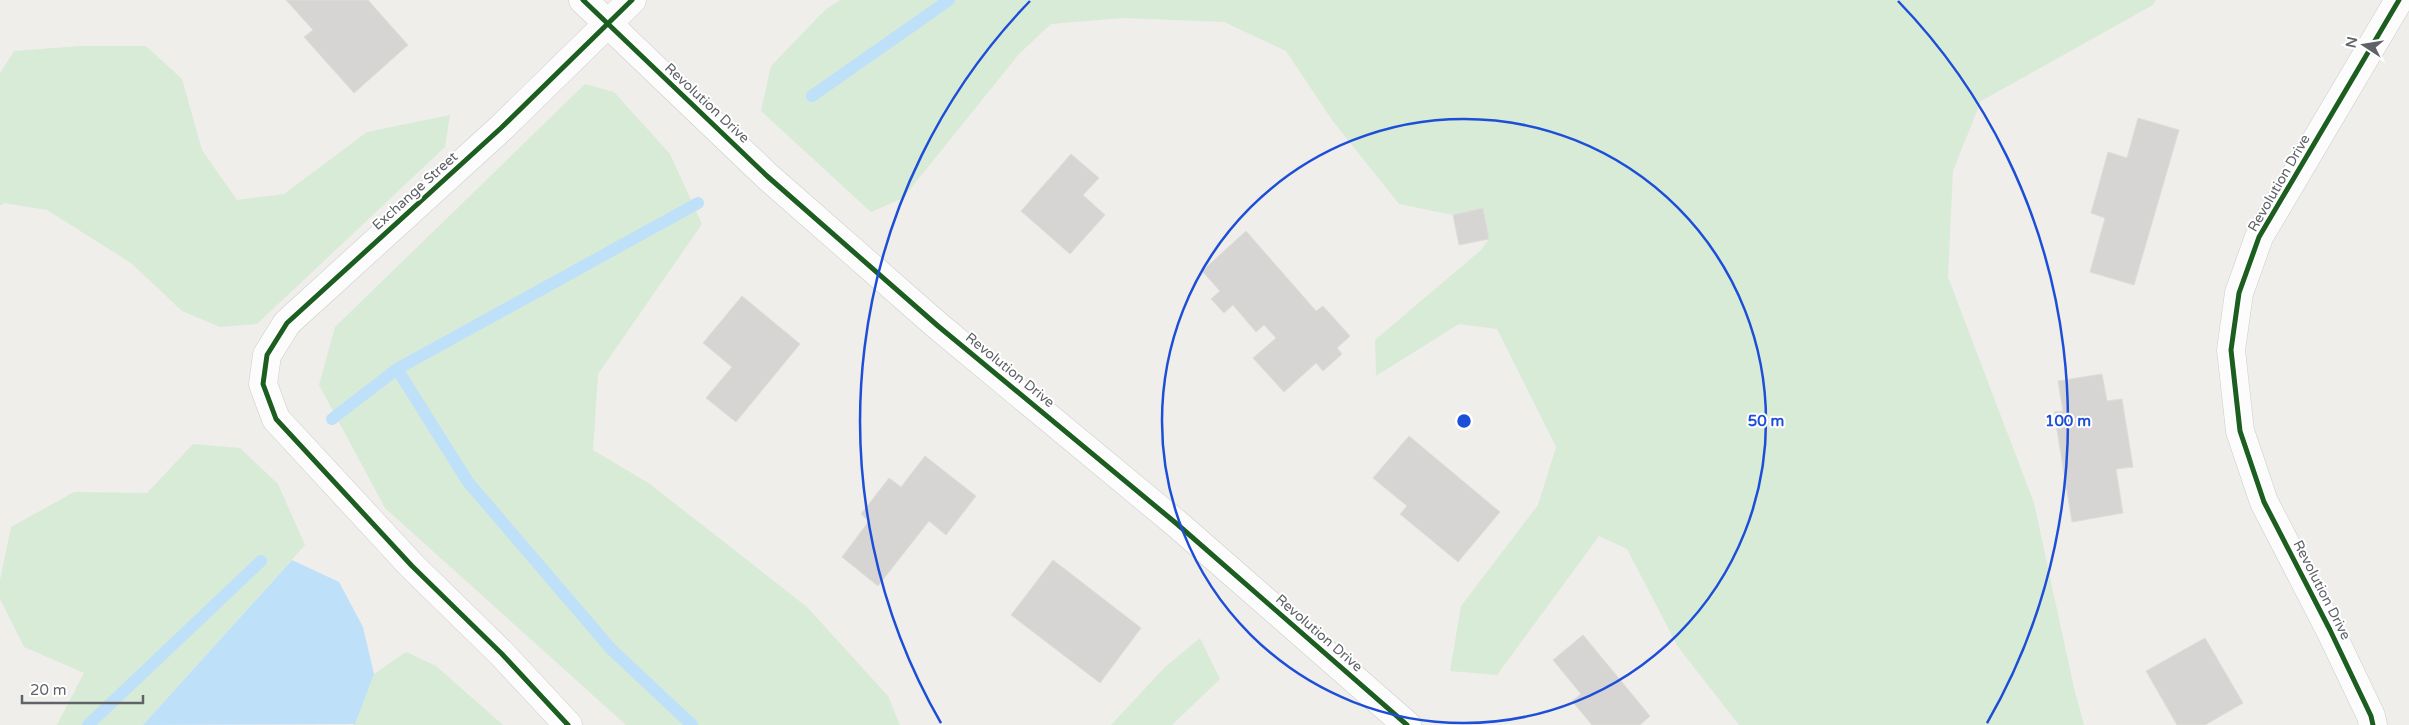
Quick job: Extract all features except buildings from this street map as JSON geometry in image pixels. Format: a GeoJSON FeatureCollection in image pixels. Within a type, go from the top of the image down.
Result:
{"type":"FeatureCollection","features":[{"type":"Feature","properties":{"kind":"street","name":"Revolution Drive"},"geometry":{"type":"LineString","coordinates":[[583,0],[767,176],[938,326],[1177,524],[1407,725]]}},
{"type":"Feature","properties":{"kind":"street","name":"Exchange Street"},"geometry":{"type":"LineString","coordinates":[[568,725],[502,654],[412,566],[276,419],[263,384],[266,355],[287,323],[501,128],[632,0]]}},
{"type":"Feature","properties":{"kind":"street","name":"Revolution Drive"},"geometry":{"type":"LineString","coordinates":[[2373,725],[2371,716],[2330,630],[2264,502],[2240,431],[2231,350],[2240,293],[2259,237],[2400,0]]}},
{"type":"Feature","properties":{"kind":"green space"},"geometry":{"type":"Polygon","coordinates":[[[840,0],[2156,0],[2153,5],[1981,101],[1953,171],[1948,277],[2034,503],[2074,688],[2084,725],[1739,725],[1678,647],[1627,549],[1599,536],[1497,675],[1450,671],[1461,606],[1538,505],[1556,447],[1497,329],[1459,324],[1376,376],[1375,340],[1481,250],[1489,239],[1483,208],[1453,215],[1399,204],[1332,120],[1286,51],[1224,22],[1123,18],[1051,24],[1019,54],[903,198],[871,212],[761,111],[771,66],[826,9],[840,0]]]}},
{"type":"Feature","properties":{"kind":"green space"},"geometry":{"type":"Polygon","coordinates":[[[79,46],[146,46],[182,79],[202,150],[237,200],[284,194],[367,132],[450,115],[445,147],[257,324],[220,327],[182,311],[131,263],[47,210],[4,203],[0,206],[0,73],[14,51],[79,46]]]}},
{"type":"Feature","properties":{"kind":"green space"},"geometry":{"type":"Polygon","coordinates":[[[585,84],[614,92],[670,154],[702,224],[598,374],[593,450],[650,484],[807,607],[888,696],[900,725],[626,725],[385,508],[319,385],[335,327],[585,84]]]}},
{"type":"Feature","properties":{"kind":"green space"},"geometry":{"type":"Polygon","coordinates":[[[193,444],[240,448],[278,484],[305,545],[143,725],[57,725],[84,673],[24,647],[0,599],[0,580],[11,527],[74,492],[147,493],[193,444]]]}},
{"type":"Feature","properties":{"kind":"green space"},"geometry":{"type":"Polygon","coordinates":[[[1200,638],[1220,679],[1172,725],[1111,725],[1165,667],[1200,638]]]}},
{"type":"Feature","properties":{"kind":"green space"},"geometry":{"type":"Polygon","coordinates":[[[406,652],[436,666],[503,725],[353,725],[374,674],[406,652]]]}},
{"type":"Feature","properties":{"kind":"water"},"geometry":{"type":"Polygon","coordinates":[[[292,560],[339,582],[363,627],[374,674],[355,724],[143,725],[292,560]]]}},
{"type":"Feature","properties":{"kind":"waterway"},"geometry":{"type":"LineString","coordinates":[[812,96],[949,0]]}},
{"type":"Feature","properties":{"kind":"waterway"},"geometry":{"type":"LineString","coordinates":[[332,419],[397,369],[698,203]]}},
{"type":"Feature","properties":{"kind":"waterway"},"geometry":{"type":"LineString","coordinates":[[397,369],[468,482],[611,649],[692,725]]}},
{"type":"Feature","properties":{"kind":"waterway"},"geometry":{"type":"LineString","coordinates":[[88,725],[261,561]]}},
{"type":"Feature","properties":{"kind":"cycle path"},"geometry":{"type":"LineString","coordinates":[[583,0],[767,176],[938,326],[1177,524],[1407,725]]}},
{"type":"Feature","properties":{"kind":"cycle path"},"geometry":{"type":"LineString","coordinates":[[568,725],[502,654],[412,566],[276,419],[263,384],[267,355],[287,323],[501,128],[632,0]]}},
{"type":"Feature","properties":{"kind":"cycle path"},"geometry":{"type":"LineString","coordinates":[[2373,725],[2371,716],[2330,630],[2264,502],[2240,431],[2231,350],[2239,293],[2259,237],[2399,0]]}}]}
